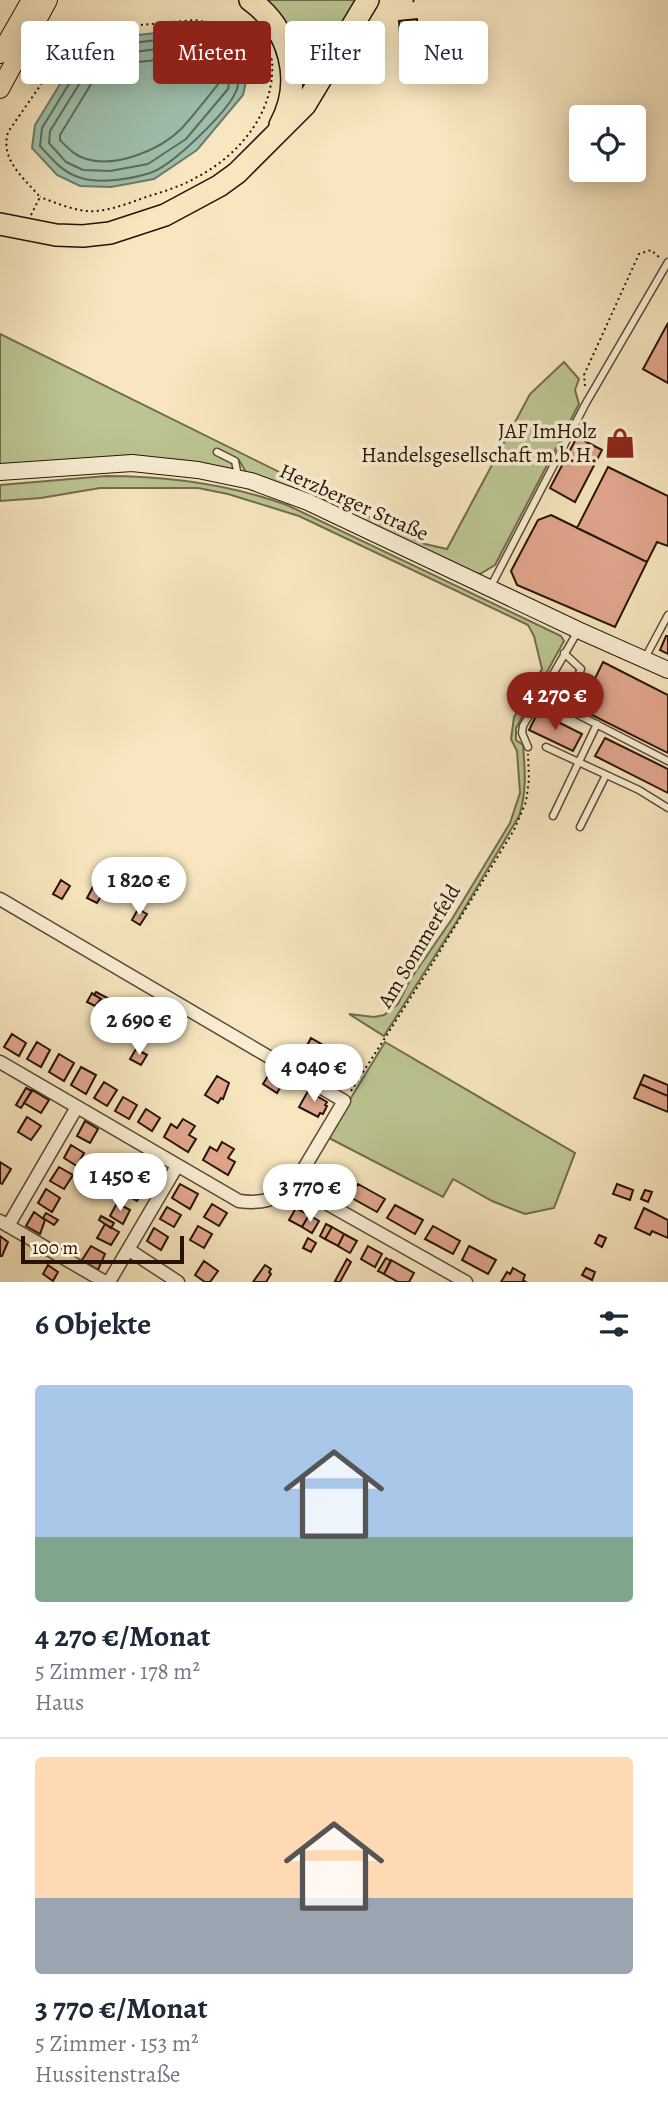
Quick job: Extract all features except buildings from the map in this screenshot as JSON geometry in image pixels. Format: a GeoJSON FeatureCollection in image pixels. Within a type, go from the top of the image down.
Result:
{"type":"FeatureCollection","features":[{"type":"Feature","properties":{"kind":"highway"},"geometry":{"type":"LineString","coordinates":[[250,0],[282,36],[290,61],[292,84],[289,102],[274,136]]}},
{"type":"Feature","properties":{"kind":"highway"},"geometry":{"type":"LineString","coordinates":[[0,224],[29,227],[56,235],[110,233],[144,223],[184,206],[219,186],[236,173],[310,98],[368,0]]}},
{"type":"Feature","properties":{"kind":"highway"},"geometry":{"type":"LineString","coordinates":[[0,209],[29,227]]}},
{"type":"Feature","properties":{"kind":"main road"},"geometry":{"type":"LineString","coordinates":[[0,54],[31,0]]}},
{"type":"Feature","properties":{"kind":"main road"},"geometry":{"type":"LineString","coordinates":[[0,89],[48,0]]}},
{"type":"Feature","properties":{"kind":"main road","name":"Herzberger Straße"},"geometry":{"type":"LineString","coordinates":[[0,472],[132,463],[184,468],[238,478],[308,502],[668,670]]}},
{"type":"Feature","properties":{"kind":"street"},"geometry":{"type":"LineString","coordinates":[[0,899],[344,1101],[294,1185],[272,1200],[249,1202],[239,1200],[177,1166],[0,1062]]}},
{"type":"Feature","properties":{"kind":"street"},"geometry":{"type":"LineString","coordinates":[[77,1107],[4,1224],[107,1282],[130,1250],[177,1166]]}},
{"type":"Feature","properties":{"kind":"street"},"geometry":{"type":"LineString","coordinates":[[294,1185],[466,1282]]}},
{"type":"Feature","properties":{"kind":"street"},"geometry":{"type":"LineString","coordinates":[[130,1250],[178,1282]]}},
{"type":"Feature","properties":{"kind":"lane"},"geometry":{"type":"LineString","coordinates":[[490,587],[590,396],[665,273],[668,262]]}},
{"type":"Feature","properties":{"kind":"lane"},"geometry":{"type":"LineString","coordinates":[[217,452],[234,461],[238,478]]}},
{"type":"Feature","properties":{"kind":"lane"},"geometry":{"type":"LineString","coordinates":[[645,658],[668,615]]}},
{"type":"Feature","properties":{"kind":"lane"},"geometry":{"type":"LineString","coordinates":[[528,747],[523,726],[578,630]]}},
{"type":"Feature","properties":{"kind":"lane"},"geometry":{"type":"LineString","coordinates":[[564,653],[581,669],[563,707],[668,761]]}},
{"type":"Feature","properties":{"kind":"lane"},"geometry":{"type":"LineString","coordinates":[[553,816],[597,724]]}},
{"type":"Feature","properties":{"kind":"lane"},"geometry":{"type":"LineString","coordinates":[[546,747],[639,790],[668,808]]}},
{"type":"Feature","properties":{"kind":"lane"},"geometry":{"type":"LineString","coordinates":[[580,827],[606,775]]}},
{"type":"Feature","properties":{"kind":"path"},"geometry":{"type":"LineString","coordinates":[[204,21],[233,27],[247,34],[272,60],[274,79],[269,100],[259,119],[232,152],[200,176],[136,201],[95,212],[40,197],[15,168],[6,154],[4,144],[8,132],[66,47],[87,30],[204,21]]}},
{"type":"Feature","properties":{"kind":"path"},"geometry":{"type":"LineString","coordinates":[[29,227],[40,197]]}},
{"type":"Feature","properties":{"kind":"path"},"geometry":{"type":"LineString","coordinates":[[590,396],[585,388],[584,375],[639,254],[651,250],[657,253],[665,273]]}},
{"type":"Feature","properties":{"kind":"path","name":"Am Sommerfeld"},"geometry":{"type":"LineString","coordinates":[[344,1101],[429,969],[520,817],[526,802],[529,779],[528,747]]}},
{"type":"Feature","properties":{"kind":"green space"},"geometry":{"type":"Polygon","coordinates":[[[259,0],[362,0],[350,21],[285,21],[285,74],[271,34],[271,21],[266,21],[259,0]]]}},
{"type":"Feature","properties":{"kind":"green space"},"geometry":{"type":"Polygon","coordinates":[[[288,84],[314,84],[294,100],[288,84]]]}},
{"type":"Feature","properties":{"kind":"green space"},"geometry":{"type":"Polygon","coordinates":[[[0,334],[425,544],[447,549],[530,394],[564,362],[579,379],[575,390],[579,404],[495,565],[480,574],[469,572],[247,474],[239,460],[217,450],[234,464],[233,470],[0,466],[0,334]]]}},
{"type":"Feature","properties":{"kind":"green space"},"geometry":{"type":"Polygon","coordinates":[[[106,476],[198,483],[287,505],[561,636],[564,641],[516,728],[516,740],[523,745],[525,772],[519,816],[384,1036],[349,1014],[374,1017],[384,1015],[398,1004],[410,980],[452,919],[510,823],[520,793],[517,751],[511,739],[514,717],[542,669],[534,636],[528,625],[299,516],[228,494],[198,488],[100,488],[41,498],[0,501],[0,485],[106,476]]]}},
{"type":"Feature","properties":{"kind":"green space"},"geometry":{"type":"Polygon","coordinates":[[[385,1042],[575,1153],[554,1208],[525,1214],[492,1201],[453,1179],[443,1197],[327,1137],[385,1042]]]}},
{"type":"Feature","properties":{"kind":"water"},"geometry":{"type":"Polygon","coordinates":[[[153,33],[153,84],[245,84],[243,95],[197,150],[154,179],[111,187],[80,186],[57,175],[32,148],[35,125],[60,84],[139,84],[139,35],[153,33]]]}},
{"type":"Feature","properties":{"kind":"place","name":"JAF ImHolz Handelsgesellschaft m.b.H."},"geometry":{"type":"Point","coordinates":[620,443]}}]}
